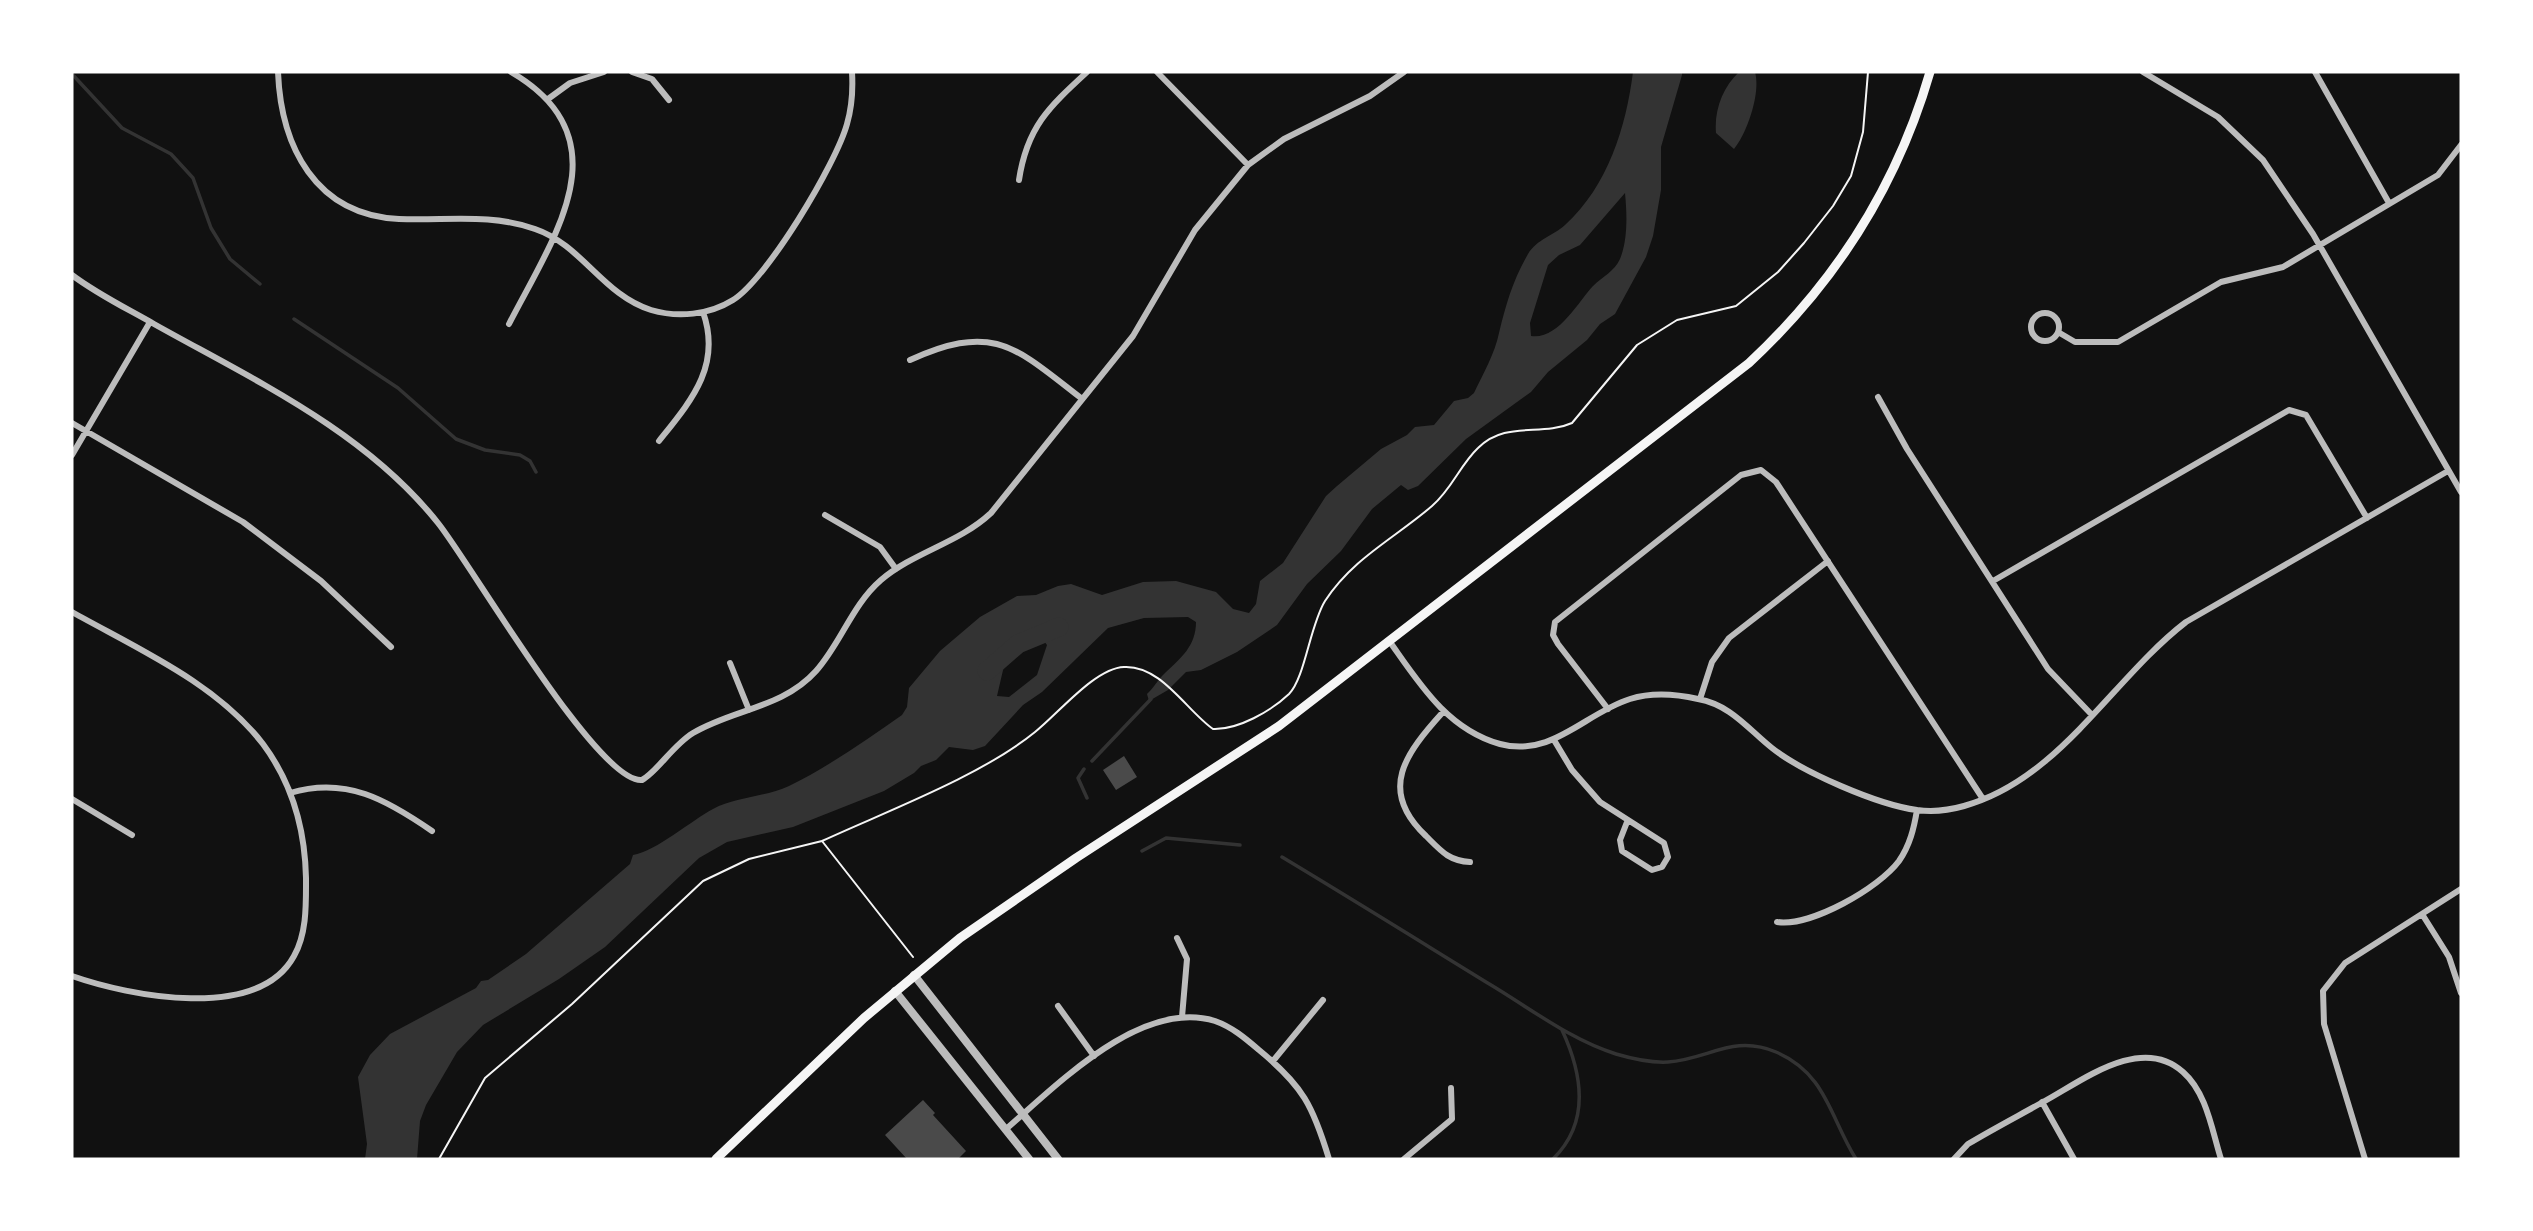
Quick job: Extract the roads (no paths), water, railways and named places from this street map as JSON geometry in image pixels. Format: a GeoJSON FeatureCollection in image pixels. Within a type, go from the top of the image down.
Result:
{"type":"FeatureCollection","features":[{"type":"Feature","properties":{"kind":"main road"},"geometry":{"type":"LineString","coordinates":[[716,1159],[914,975],[1000,909],[1279,726],[1714,391],[1786,328],[1825,283],[1874,211],[1908,138],[1930,72]]}},
{"type":"Feature","properties":{"kind":"street"},"geometry":{"type":"LineString","coordinates":[[278,72],[282,118],[294,150],[315,180],[338,199],[353,208],[387,218],[489,218],[536,229],[554,237],[608,286],[635,303],[674,315],[719,308],[753,285],[773,259],[840,142],[851,104],[852,72]]}},
{"type":"Feature","properties":{"kind":"street"},"geometry":{"type":"LineString","coordinates":[[509,324],[570,200],[574,160],[568,134],[548,99],[511,72]]}},
{"type":"Feature","properties":{"kind":"street"},"geometry":{"type":"LineString","coordinates":[[548,99],[570,83],[604,72]]}},
{"type":"Feature","properties":{"kind":"street"},"geometry":{"type":"LineString","coordinates":[[632,72],[652,79],[669,100]]}},
{"type":"Feature","properties":{"kind":"street"},"geometry":{"type":"LineString","coordinates":[[1019,180],[1023,153],[1033,131],[1052,105],[1087,72]]}},
{"type":"Feature","properties":{"kind":"street"},"geometry":{"type":"LineString","coordinates":[[1157,72],[1248,165]]}},
{"type":"Feature","properties":{"kind":"street"},"geometry":{"type":"LineString","coordinates":[[72,275],[320,419],[393,474],[456,545],[582,733],[622,774],[636,780],[645,779],[664,757],[690,735],[784,696],[815,672],[868,593],[896,569],[980,524],[1015,484],[1143,322],[1205,216],[1248,165],[1284,138],[1370,96],[1404,72]]}},
{"type":"Feature","properties":{"kind":"street"},"geometry":{"type":"LineString","coordinates":[[2143,72],[2218,117],[2263,160],[2287,192],[2461,492]]}},
{"type":"Feature","properties":{"kind":"street"},"geometry":{"type":"LineString","coordinates":[[2315,72],[2389,203]]}},
{"type":"Feature","properties":{"kind":"street"},"geometry":{"type":"LineString","coordinates":[[2058,332],[2074,342],[2118,342],[2221,282],[2276,270],[2438,175],[2456,155],[2461,145]]}},
{"type":"Feature","properties":{"kind":"street"},"geometry":{"type":"LineString","coordinates":[[659,441],[695,395],[706,373],[709,348],[703,312]]}},
{"type":"Feature","properties":{"kind":"street"},"geometry":{"type":"LineString","coordinates":[[2041,314],[2053,315],[2059,325],[2058,332],[2050,341],[2039,341],[2031,332],[2032,321],[2041,314]]}},
{"type":"Feature","properties":{"kind":"street"},"geometry":{"type":"LineString","coordinates":[[72,455],[150,322]]}},
{"type":"Feature","properties":{"kind":"street"},"geometry":{"type":"LineString","coordinates":[[910,360],[951,344],[978,341],[1000,343],[1027,356],[1081,398]]}},
{"type":"Feature","properties":{"kind":"street"},"geometry":{"type":"LineString","coordinates":[[1878,397],[1907,449],[2049,668],[2092,715]]}},
{"type":"Feature","properties":{"kind":"street"},"geometry":{"type":"LineString","coordinates":[[1993,581],[2289,410],[2306,415],[2367,518]]}},
{"type":"Feature","properties":{"kind":"street"},"geometry":{"type":"LineString","coordinates":[[72,423],[243,522],[272,542],[321,581],[391,647]]}},
{"type":"Feature","properties":{"kind":"street"},"geometry":{"type":"LineString","coordinates":[[1608,709],[1558,644],[1553,635],[1555,622],[1741,475],[1755,469],[1770,475],[1983,799]]}},
{"type":"Feature","properties":{"kind":"street"},"geometry":{"type":"LineString","coordinates":[[1390,642],[1443,712],[1499,744],[1534,746],[1554,740],[1630,699],[1654,694],[1700,699],[1729,710],[1770,747],[1802,768],[1917,810],[1950,809],[1983,799],[2053,755],[2157,646],[2186,622],[2448,471]]}},
{"type":"Feature","properties":{"kind":"street"},"geometry":{"type":"LineString","coordinates":[[825,515],[880,547],[896,569]]}},
{"type":"Feature","properties":{"kind":"street"},"geometry":{"type":"LineString","coordinates":[[1700,699],[1712,662],[1729,638],[1828,561]]}},
{"type":"Feature","properties":{"kind":"street"},"geometry":{"type":"LineString","coordinates":[[72,612],[223,703],[264,747],[290,793],[305,852],[303,933],[295,956],[283,972],[267,984],[242,994],[206,997],[142,994],[72,976]]}},
{"type":"Feature","properties":{"kind":"street"},"geometry":{"type":"LineString","coordinates":[[730,663],[749,710]]}},
{"type":"Feature","properties":{"kind":"street"},"geometry":{"type":"LineString","coordinates":[[1443,712],[1420,739],[1405,764],[1399,793],[1405,813],[1419,830],[1451,860],[1471,862]]}},
{"type":"Feature","properties":{"kind":"street"},"geometry":{"type":"LineString","coordinates":[[1554,740],[1589,791],[1627,822],[1664,843],[1668,857],[1662,867],[1652,870],[1622,851],[1620,840],[1627,822]]}},
{"type":"Feature","properties":{"kind":"street"},"geometry":{"type":"LineString","coordinates":[[290,793],[326,786],[353,788],[393,805],[432,831]]}},
{"type":"Feature","properties":{"kind":"street"},"geometry":{"type":"LineString","coordinates":[[72,799],[132,835]]}},
{"type":"Feature","properties":{"kind":"street"},"geometry":{"type":"LineString","coordinates":[[1777,922],[1796,923],[1822,915],[1891,870],[1910,843],[1917,810]]}},
{"type":"Feature","properties":{"kind":"street"},"geometry":{"type":"LineString","coordinates":[[2365,1159],[2324,1024],[2323,991],[2345,963],[2461,889]]}},
{"type":"Feature","properties":{"kind":"street"},"geometry":{"type":"LineString","coordinates":[[2422,914],[2449,957],[2461,993]]}},
{"type":"Feature","properties":{"kind":"street"},"geometry":{"type":"LineString","coordinates":[[1177,938],[1187,959],[1182,1017]]}},
{"type":"Feature","properties":{"kind":"street"},"geometry":{"type":"LineString","coordinates":[[914,975],[1058,1159]]}},
{"type":"Feature","properties":{"kind":"street"},"geometry":{"type":"LineString","coordinates":[[895,991],[1029,1159]]}},
{"type":"Feature","properties":{"kind":"street"},"geometry":{"type":"LineString","coordinates":[[1273,1061],[1323,1000]]}},
{"type":"Feature","properties":{"kind":"street"},"geometry":{"type":"LineString","coordinates":[[1058,1006],[1094,1056]]}},
{"type":"Feature","properties":{"kind":"street"},"geometry":{"type":"LineString","coordinates":[[1006,1129],[1094,1056],[1145,1028],[1182,1017],[1202,1018],[1226,1026],[1273,1061],[1303,1092],[1313,1108],[1329,1159]]}},
{"type":"Feature","properties":{"kind":"street"},"geometry":{"type":"LineString","coordinates":[[1954,1159],[1968,1144],[2101,1069],[2125,1061],[2165,1060],[2183,1071],[2199,1093],[2221,1159]]}},
{"type":"Feature","properties":{"kind":"street"},"geometry":{"type":"LineString","coordinates":[[1404,1159],[1452,1119],[1451,1087]]}},
{"type":"Feature","properties":{"kind":"street"},"geometry":{"type":"LineString","coordinates":[[2042,1102],[2074,1159]]}},
{"type":"Feature","properties":{"kind":"waterway"},"geometry":{"type":"LineString","coordinates":[[72,74],[122,128],[171,154],[193,178],[211,228],[230,259],[260,284]]}},
{"type":"Feature","properties":{"kind":"waterway"},"geometry":{"type":"LineString","coordinates":[[294,319],[398,388],[456,439],[485,450],[520,455],[530,461],[536,472]]}},
{"type":"Feature","properties":{"kind":"waterway"},"geometry":{"type":"LineString","coordinates":[[987,671],[1018,644],[1059,627]]}},
{"type":"Feature","properties":{"kind":"waterway"},"geometry":{"type":"LineString","coordinates":[[1092,761],[1151,699]]}},
{"type":"Feature","properties":{"kind":"waterway"},"geometry":{"type":"LineString","coordinates":[[1084,769],[1078,778],[1087,798]]}},
{"type":"Feature","properties":{"kind":"waterway"},"geometry":{"type":"LineString","coordinates":[[1142,851],[1166,838],[1240,845]]}},
{"type":"Feature","properties":{"kind":"waterway"},"geometry":{"type":"LineString","coordinates":[[1282,857],[1552,1023],[1599,1048],[1635,1059],[1661,1062],[1683,1060],[1734,1046],[1761,1047],[1776,1052],[1793,1061],[1817,1085],[1856,1159]]}},
{"type":"Feature","properties":{"kind":"waterway"},"geometry":{"type":"LineString","coordinates":[[1553,1159],[1565,1145],[1578,1113],[1578,1080],[1562,1030]]}}]}
